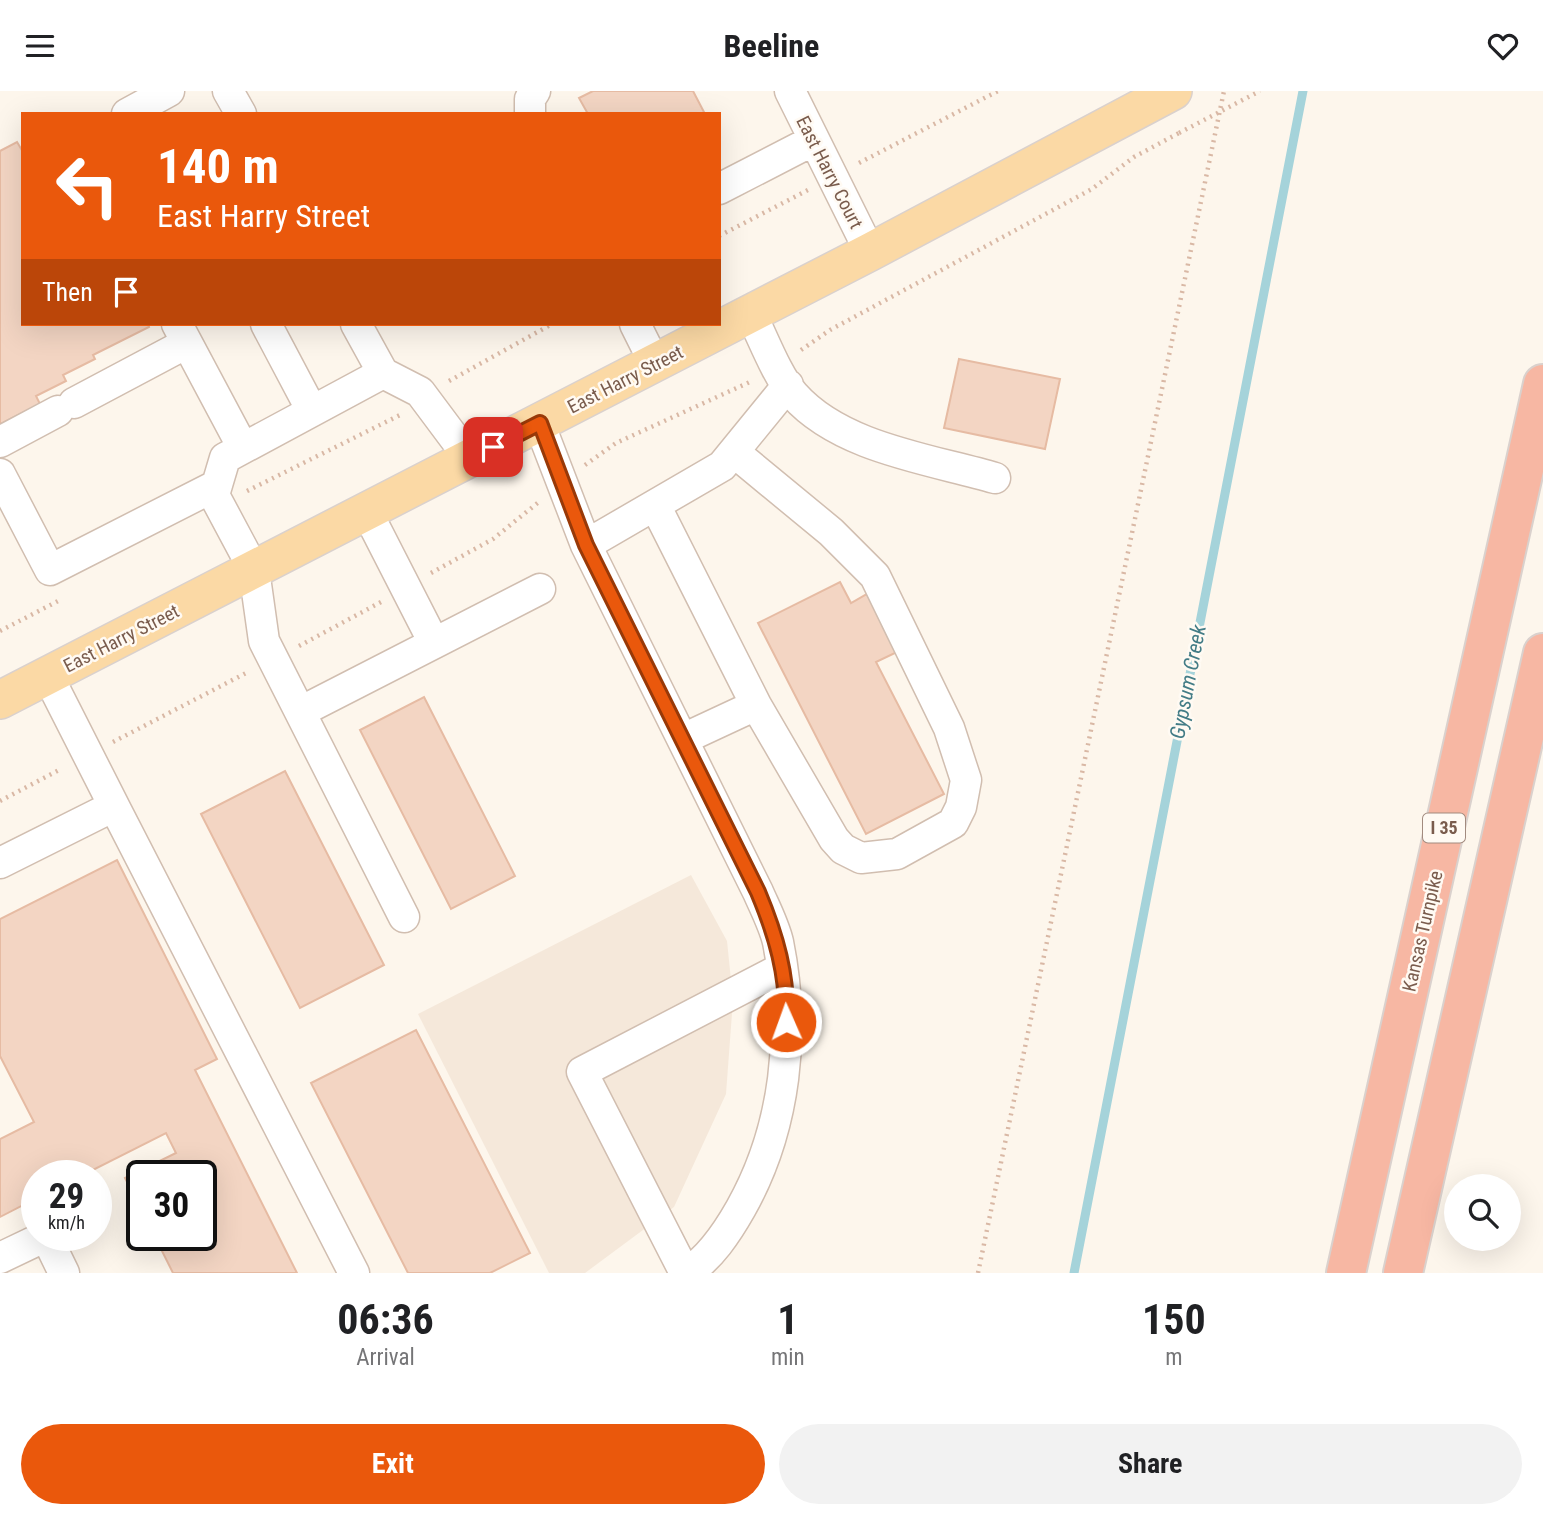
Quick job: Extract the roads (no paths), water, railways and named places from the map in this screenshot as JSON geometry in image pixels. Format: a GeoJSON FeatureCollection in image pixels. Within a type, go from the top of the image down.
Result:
{"type":"FeatureCollection","features":[{"type":"Feature","properties":{"kind":"highway","name":"Kansas Turnpike"},"geometry":{"type":"LineString","coordinates":[[1346,1273],[1543,384]]}},
{"type":"Feature","properties":{"kind":"highway"},"geometry":{"type":"LineString","coordinates":[[1403,1273],[1543,653]]}},
{"type":"Feature","properties":{"kind":"main road","name":"East Harry Street"},"geometry":{"type":"LineString","coordinates":[[0,701],[870,253],[1173,91]]}},
{"type":"Feature","properties":{"kind":"street"},"geometry":{"type":"LineString","coordinates":[[228,91],[240,112]]}},
{"type":"Feature","properties":{"kind":"street"},"geometry":{"type":"LineString","coordinates":[[530,112],[530,99],[535,91]]}},
{"type":"Feature","properties":{"kind":"street","name":"East Harry Court"},"geometry":{"type":"LineString","coordinates":[[790,91],[870,253]]}},
{"type":"Feature","properties":{"kind":"street"},"geometry":{"type":"LineString","coordinates":[[721,188],[814,140]]}},
{"type":"Feature","properties":{"kind":"street"},"geometry":{"type":"LineString","coordinates":[[751,314],[793,394],[827,424],[851,437],[995,478]]}},
{"type":"Feature","properties":{"kind":"street"},"geometry":{"type":"LineString","coordinates":[[267,326],[312,411]]}},
{"type":"Feature","properties":{"kind":"street"},"geometry":{"type":"LineString","coordinates":[[357,326],[383,373],[419,391],[470,459]]}},
{"type":"Feature","properties":{"kind":"street"},"geometry":{"type":"LineString","coordinates":[[636,326],[655,364]]}},
{"type":"Feature","properties":{"kind":"street"},"geometry":{"type":"LineString","coordinates":[[0,442],[66,407],[182,333],[243,448]]}},
{"type":"Feature","properties":{"kind":"street"},"geometry":{"type":"LineString","coordinates":[[383,373],[225,458],[218,494],[254,570],[264,641],[404,918]]}},
{"type":"Feature","properties":{"kind":"street"},"geometry":{"type":"LineString","coordinates":[[586,545],[656,507],[722,465],[788,384]]}},
{"type":"Feature","properties":{"kind":"street"},"geometry":{"type":"LineString","coordinates":[[540,423],[586,545],[758,892],[777,939],[782,968],[787,1000],[785,1067],[775,1128],[760,1175],[732,1223],[699,1266],[686,1273],[582,1072],[782,968]]}},
{"type":"Feature","properties":{"kind":"street"},"geometry":{"type":"LineString","coordinates":[[656,507],[756,705],[834,839],[844,849],[861,858],[897,854],[953,823],[961,807],[966,780],[956,747],[875,576],[831,532],[734,452]]}},
{"type":"Feature","properties":{"kind":"street"},"geometry":{"type":"LineString","coordinates":[[0,474],[50,570],[218,494]]}},
{"type":"Feature","properties":{"kind":"street"},"geometry":{"type":"LineString","coordinates":[[367,512],[434,643]]}},
{"type":"Feature","properties":{"kind":"street"},"geometry":{"type":"LineString","coordinates":[[300,712],[540,589]]}},
{"type":"Feature","properties":{"kind":"street"},"geometry":{"type":"LineString","coordinates":[[48,676],[354,1273]]}},
{"type":"Feature","properties":{"kind":"street"},"geometry":{"type":"LineString","coordinates":[[683,739],[756,705]]}},
{"type":"Feature","properties":{"kind":"street"},"geometry":{"type":"LineString","coordinates":[[0,863],[114,806]]}},
{"type":"Feature","properties":{"kind":"street"},"geometry":{"type":"LineString","coordinates":[[0,1258],[46,1236],[64,1273]]}},
{"type":"Feature","properties":{"kind":"waterway","name":"Gypsum Creek"},"geometry":{"type":"LineString","coordinates":[[1074,1273],[1303,91]]}}]}
